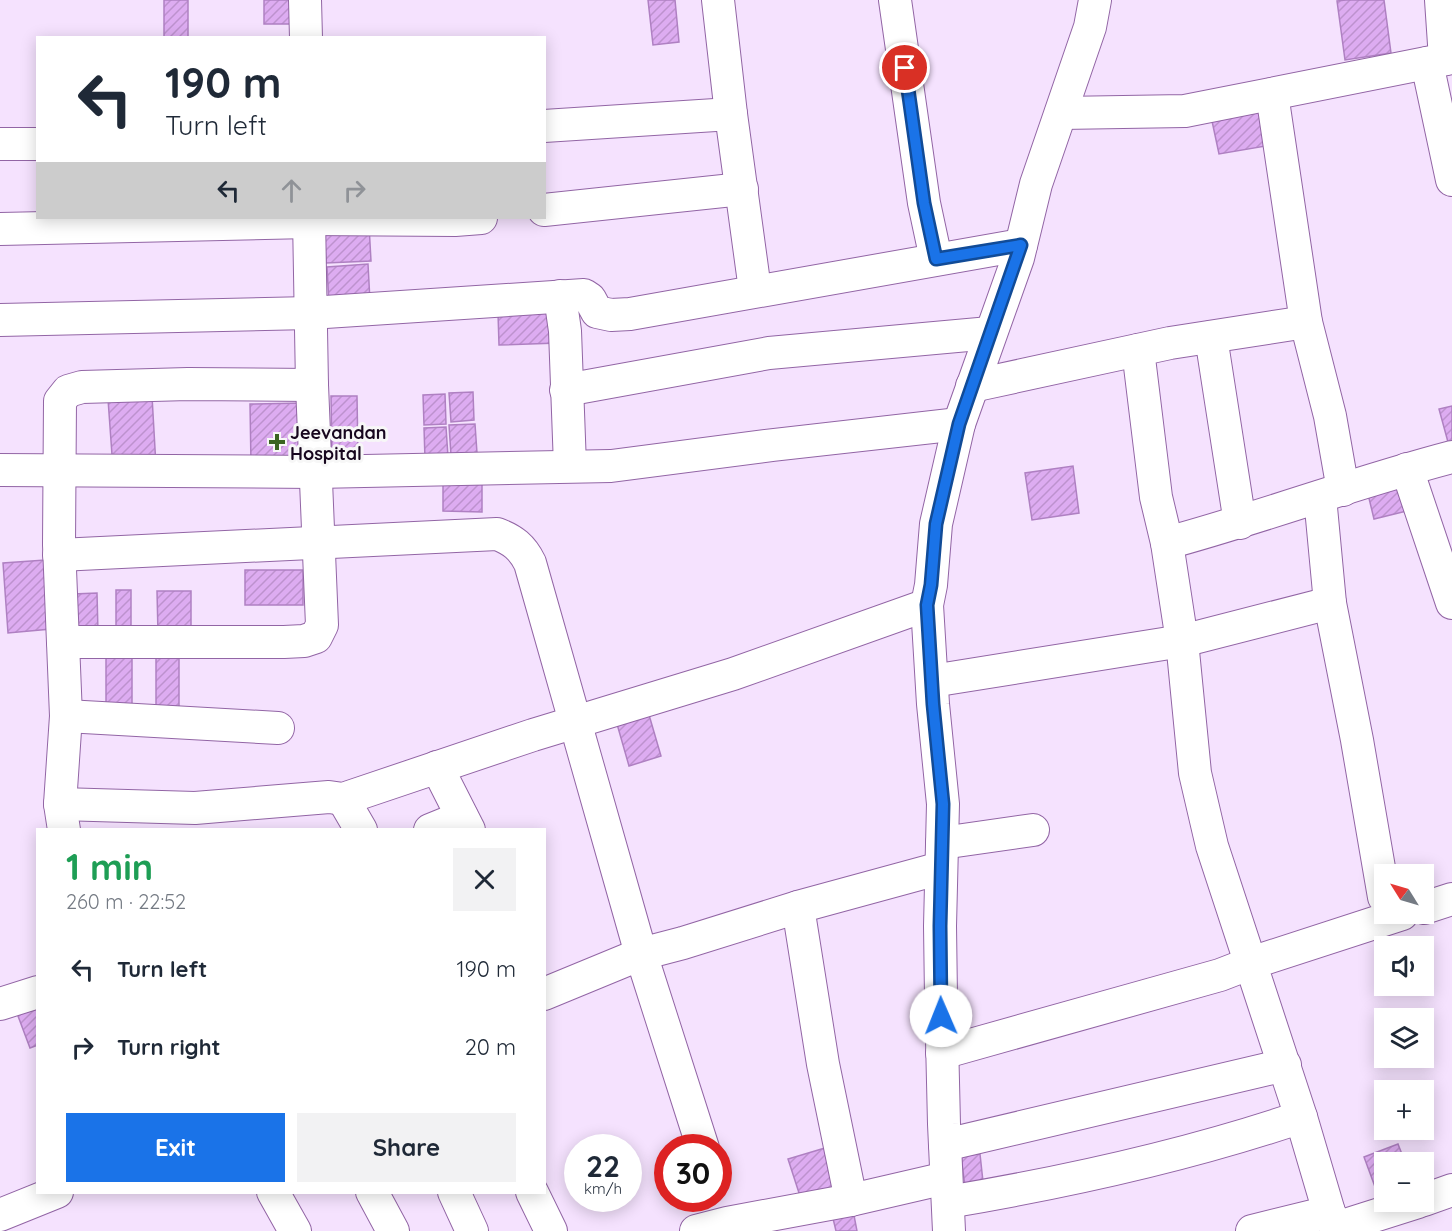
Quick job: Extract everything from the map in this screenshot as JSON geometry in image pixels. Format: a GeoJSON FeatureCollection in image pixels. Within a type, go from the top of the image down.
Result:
{"type":"FeatureCollection","features":[{"type":"Feature","properties":{"kind":"street"},"geometry":{"type":"LineString","coordinates":[[305,0],[306,36]]}},
{"type":"Feature","properties":{"kind":"street"},"geometry":{"type":"LineString","coordinates":[[718,0],[730,114],[755,290]]}},
{"type":"Feature","properties":{"kind":"street"},"geometry":{"type":"LineString","coordinates":[[895,0],[924,203],[936,259]]}},
{"type":"Feature","properties":{"kind":"street"},"geometry":{"type":"LineString","coordinates":[[948,1203],[942,1053],[943,804],[927,605],[936,524],[959,424],[1018,258],[1036,184],[1090,27],[1095,0]]}},
{"type":"Feature","properties":{"kind":"street"},"geometry":{"type":"LineString","coordinates":[[1441,0],[1441,60],[1452,180]]}},
{"type":"Feature","properties":{"kind":"street"},"geometry":{"type":"LineString","coordinates":[[1060,114],[1185,111],[1441,60]]}},
{"type":"Feature","properties":{"kind":"street"},"geometry":{"type":"LineString","coordinates":[[1272,94],[1306,322],[1330,416],[1332,493],[1330,603],[1381,864]]}},
{"type":"Feature","properties":{"kind":"street"},"geometry":{"type":"LineString","coordinates":[[546,126],[730,114]]}},
{"type":"Feature","properties":{"kind":"street"},"geometry":{"type":"LineString","coordinates":[[0,144],[36,144]]}},
{"type":"Feature","properties":{"kind":"street"},"geometry":{"type":"LineString","coordinates":[[546,210],[741,189]]}},
{"type":"Feature","properties":{"kind":"street"},"geometry":{"type":"LineString","coordinates":[[0,229],[309,220],[468,219]]}},
{"type":"Feature","properties":{"kind":"street"},"geometry":{"type":"LineString","coordinates":[[63,642],[285,642],[304,641],[316,637],[322,625],[312,385],[309,220]]}},
{"type":"Feature","properties":{"kind":"street"},"geometry":{"type":"LineString","coordinates":[[0,320],[310,312],[584,295],[590,299],[597,312],[611,315],[630,314],[755,290],[1021,245]]}},
{"type":"Feature","properties":{"kind":"street"},"geometry":{"type":"LineString","coordinates":[[560,296],[565,331],[570,466]]}},
{"type":"Feature","properties":{"kind":"street"},"geometry":{"type":"LineString","coordinates":[[972,386],[1138,350],[1306,322]]}},
{"type":"Feature","properties":{"kind":"street"},"geometry":{"type":"LineString","coordinates":[[566,390],[769,352],[990,333]]}},
{"type":"Feature","properties":{"kind":"street"},"geometry":{"type":"LineString","coordinates":[[1211,337],[1239,523]]}},
{"type":"Feature","properties":{"kind":"street"},"geometry":{"type":"LineString","coordinates":[[1138,350],[1156,497],[1167,543],[1182,641],[1195,773],[1212,846],[1285,1065],[1334,1224]]}},
{"type":"Feature","properties":{"kind":"street"},"geometry":{"type":"LineString","coordinates":[[312,385],[188,384],[82,387],[68,391],[60,401],[59,555],[66,716],[62,817],[198,819],[329,797],[343,799],[574,722],[733,674],[927,605]]}},
{"type":"Feature","properties":{"kind":"street"},"geometry":{"type":"LineString","coordinates":[[0,470],[316,472],[611,466],[959,424]]}},
{"type":"Feature","properties":{"kind":"street"},"geometry":{"type":"LineString","coordinates":[[1167,543],[1452,457]]}},
{"type":"Feature","properties":{"kind":"street"},"geometry":{"type":"LineString","coordinates":[[1407,469],[1452,603]]}},
{"type":"Feature","properties":{"kind":"street"},"geometry":{"type":"LineString","coordinates":[[59,555],[497,534],[517,544],[525,552],[530,563],[641,954],[699,1134]]}},
{"type":"Feature","properties":{"kind":"street"},"geometry":{"type":"LineString","coordinates":[[932,681],[1182,641],[1330,603]]}},
{"type":"Feature","properties":{"kind":"street"},"geometry":{"type":"LineString","coordinates":[[66,716],[278,728]]}},
{"type":"Feature","properties":{"kind":"street"},"geometry":{"type":"LineString","coordinates":[[437,767],[465,823],[440,828]]}},
{"type":"Feature","properties":{"kind":"street"},"geometry":{"type":"LineString","coordinates":[[343,799],[360,828]]}},
{"type":"Feature","properties":{"kind":"street"},"geometry":{"type":"LineString","coordinates":[[547,988],[641,954],[798,906],[942,856],[1033,830]]}},
{"type":"Feature","properties":{"kind":"street"},"geometry":{"type":"LineString","coordinates":[[1434,905],[1452,899]]}},
{"type":"Feature","properties":{"kind":"street"},"geometry":{"type":"LineString","coordinates":[[798,906],[824,1064],[851,1200]]}},
{"type":"Feature","properties":{"kind":"street"},"geometry":{"type":"LineString","coordinates":[[942,1053],[1220,975],[1374,916]]}},
{"type":"Feature","properties":{"kind":"street"},"geometry":{"type":"LineString","coordinates":[[0,1004],[36,993]]}},
{"type":"Feature","properties":{"kind":"street"},"geometry":{"type":"LineString","coordinates":[[945,1145],[1285,1065]]}},
{"type":"Feature","properties":{"kind":"street"},"geometry":{"type":"LineString","coordinates":[[696,1231],[725,1217],[851,1200],[948,1203],[1036,1187],[1236,1139],[1301,1117]]}},
{"type":"Feature","properties":{"kind":"street"},"geometry":{"type":"LineString","coordinates":[[1434,1196],[1452,1190]]}},
{"type":"Feature","properties":{"kind":"street"},"geometry":{"type":"LineString","coordinates":[[0,1215],[52,1194]]}},
{"type":"Feature","properties":{"kind":"street"},"geometry":{"type":"LineString","coordinates":[[274,1194],[295,1231]]}},
{"type":"Feature","properties":{"kind":"street"},"geometry":{"type":"LineString","coordinates":[[373,1194],[393,1231]]}},
{"type":"Feature","properties":{"kind":"street"},"geometry":{"type":"LineString","coordinates":[[455,1194],[472,1231]]}},
{"type":"Feature","properties":{"kind":"street"},"geometry":{"type":"LineString","coordinates":[[533,1194],[551,1231]]}},
{"type":"Feature","properties":{"kind":"street"},"geometry":{"type":"LineString","coordinates":[[1252,1231],[1334,1224],[1380,1212]]}},
{"type":"Feature","properties":{"kind":"building"},"geometry":{"type":"Polygon","coordinates":[[[164,0],[188,0],[188,36],[164,36],[164,0]]]}},
{"type":"Feature","properties":{"kind":"building"},"geometry":{"type":"Polygon","coordinates":[[[264,0],[295,0],[294,24],[264,24],[264,0]]]}},
{"type":"Feature","properties":{"kind":"building"},"geometry":{"type":"Polygon","coordinates":[[[648,0],[675,0],[679,42],[653,45],[648,0]]]}},
{"type":"Feature","properties":{"kind":"building"},"geometry":{"type":"Polygon","coordinates":[[[1384,0],[1391,53],[1345,60],[1337,1],[1384,0]]]}},
{"type":"Feature","properties":{"kind":"building"},"geometry":{"type":"Polygon","coordinates":[[[1260,112],[1266,146],[1219,154],[1212,121],[1260,112]]]}},
{"type":"Feature","properties":{"kind":"building"},"geometry":{"type":"Polygon","coordinates":[[[369,225],[371,261],[326,263],[324,227],[369,225]]]}},
{"type":"Feature","properties":{"kind":"building"},"geometry":{"type":"Polygon","coordinates":[[[368,264],[370,301],[329,304],[327,267],[368,264]]]}},
{"type":"Feature","properties":{"kind":"building"},"geometry":{"type":"Polygon","coordinates":[[[557,311],[558,343],[499,345],[498,313],[557,311]]]}},
{"type":"Feature","properties":{"kind":"building"},"geometry":{"type":"Polygon","coordinates":[[[473,392],[474,420],[451,422],[449,393],[473,392]]]}},
{"type":"Feature","properties":{"kind":"building"},"geometry":{"type":"Polygon","coordinates":[[[445,394],[446,424],[424,425],[423,395],[445,394]]]}},
{"type":"Feature","properties":{"kind":"building"},"geometry":{"type":"Polygon","coordinates":[[[152,396],[156,466],[113,469],[108,399],[152,396]]]}},
{"type":"Feature","properties":{"kind":"building"},"geometry":{"type":"Polygon","coordinates":[[[331,396],[357,396],[358,456],[332,457],[331,396]]]}},
{"type":"Feature","properties":{"kind":"building"},"geometry":{"type":"Polygon","coordinates":[[[303,403],[304,463],[251,464],[250,404],[303,403]]]}},
{"type":"Feature","properties":{"kind":"building"},"geometry":{"type":"Polygon","coordinates":[[[1452,406],[1452,452],[1451,453],[1439,409],[1452,406]]]}},
{"type":"Feature","properties":{"kind":"building"},"geometry":{"type":"Polygon","coordinates":[[[475,424],[477,453],[451,455],[449,425],[475,424]]]}},
{"type":"Feature","properties":{"kind":"building"},"geometry":{"type":"Polygon","coordinates":[[[446,427],[448,457],[425,459],[424,428],[446,427]]]}},
{"type":"Feature","properties":{"kind":"building"},"geometry":{"type":"Polygon","coordinates":[[[1073,466],[1079,513],[1032,520],[1025,473],[1073,466]]]}},
{"type":"Feature","properties":{"kind":"building"},"geometry":{"type":"Polygon","coordinates":[[[443,479],[482,479],[482,512],[443,511],[443,479]]]}},
{"type":"Feature","properties":{"kind":"building"},"geometry":{"type":"Polygon","coordinates":[[[1408,480],[1415,509],[1374,519],[1367,490],[1408,480]]]}},
{"type":"Feature","properties":{"kind":"building"},"geometry":{"type":"Polygon","coordinates":[[[45,560],[51,629],[8,633],[3,563],[45,560]]]}},
{"type":"Feature","properties":{"kind":"building"},"geometry":{"type":"Polygon","coordinates":[[[245,570],[303,570],[303,605],[245,605],[245,570]]]}},
{"type":"Feature","properties":{"kind":"building"},"geometry":{"type":"Polygon","coordinates":[[[116,590],[131,590],[131,629],[116,629],[116,590]]]}},
{"type":"Feature","properties":{"kind":"building"},"geometry":{"type":"Polygon","coordinates":[[[157,591],[191,591],[191,634],[158,634],[157,591]]]}},
{"type":"Feature","properties":{"kind":"building"},"geometry":{"type":"Polygon","coordinates":[[[97,593],[98,632],[74,632],[73,594],[97,593]]]}},
{"type":"Feature","properties":{"kind":"building"},"geometry":{"type":"Polygon","coordinates":[[[106,649],[132,649],[132,717],[106,717],[106,649]]]}},
{"type":"Feature","properties":{"kind":"building"},"geometry":{"type":"Polygon","coordinates":[[[156,651],[179,651],[179,717],[156,717],[156,651]]]}},
{"type":"Feature","properties":{"kind":"building"},"geometry":{"type":"Polygon","coordinates":[[[647,708],[661,756],[629,766],[615,717],[647,708]]]}},
{"type":"Feature","properties":{"kind":"building"},"geometry":{"type":"Polygon","coordinates":[[[36,1001],[36,1046],[30,1048],[15,1008],[36,1001]]]}},
{"type":"Feature","properties":{"kind":"building"},"geometry":{"type":"Polygon","coordinates":[[[1398,1144],[1401,1152],[1377,1152],[1398,1144]]]}},
{"type":"Feature","properties":{"kind":"building"},"geometry":{"type":"Polygon","coordinates":[[[835,1145],[847,1185],[801,1199],[788,1159],[835,1145]]]}},
{"type":"Feature","properties":{"kind":"building"},"geometry":{"type":"Polygon","coordinates":[[[1374,1153],[1374,1184],[1364,1157],[1374,1153]]]}},
{"type":"Feature","properties":{"kind":"building"},"geometry":{"type":"Polygon","coordinates":[[[980,1154],[984,1191],[966,1194],[961,1156],[980,1154]]]}},
{"type":"Feature","properties":{"kind":"building"},"geometry":{"type":"Polygon","coordinates":[[[852,1205],[857,1231],[836,1231],[831,1210],[852,1205]]]}},
{"type":"Feature","properties":{"kind":"place","name":"Jeevandan Hospital"},"geometry":{"type":"Point","coordinates":[277,442]}},
{"type":"Feature","properties":{"kind":"route"},"geometry":{"type":"LineString","coordinates":[[905,68],[924,203],[936,259],[1021,245],[959,424],[936,524],[927,605],[933,704],[943,804],[940,926],[941,1016]]}}]}
